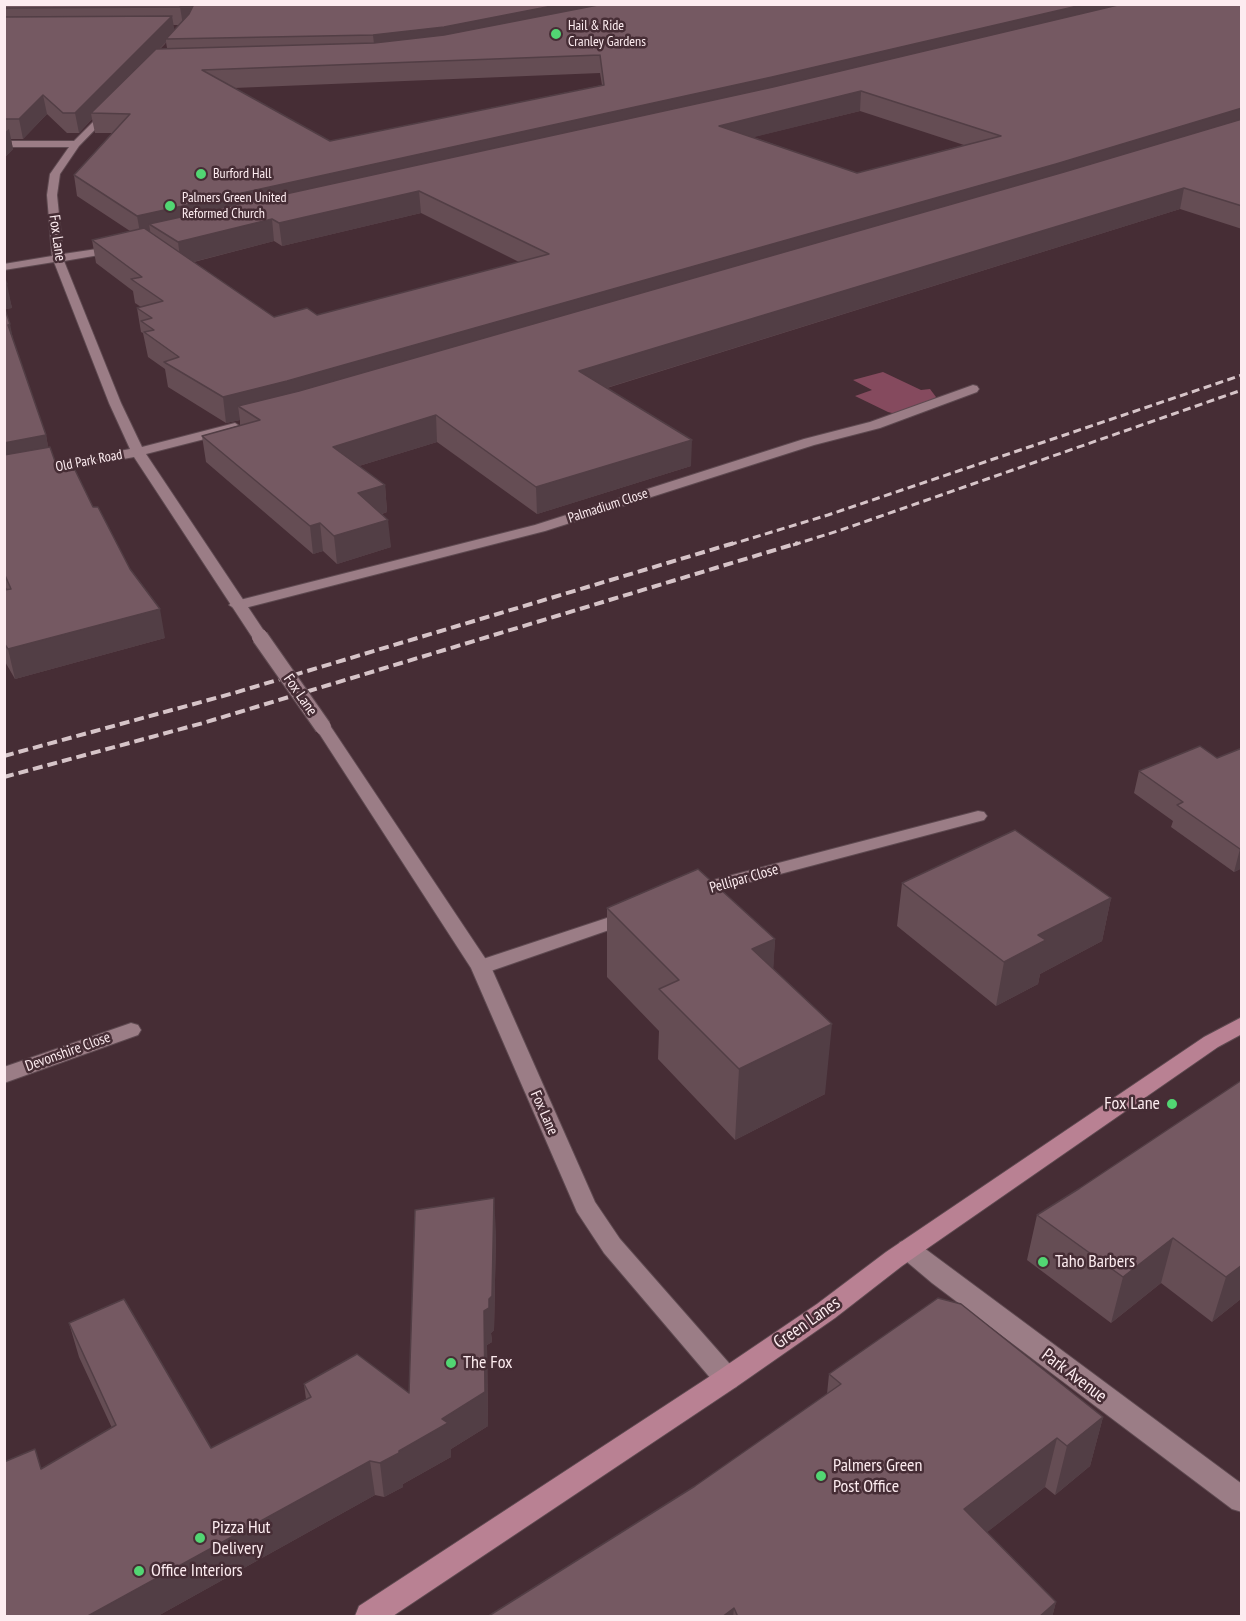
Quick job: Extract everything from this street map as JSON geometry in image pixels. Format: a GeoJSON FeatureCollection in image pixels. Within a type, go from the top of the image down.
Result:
{"type":"FeatureCollection","features":[{"type":"Feature","properties":{"kind":"main road","name":"Green Lanes"},"geometry":{"type":"LineString","coordinates":[[369,1617],[727,1379],[826,1311],[908,1249],[1211,1042],[1242,1024]]}},
{"type":"Feature","properties":{"kind":"street","name":"Fox Lane"},"geometry":{"type":"LineString","coordinates":[[116,103],[76,144],[55,174],[52,195],[58,259],[116,404],[138,452],[237,604],[351,766],[481,967],[585,1206],[612,1246],[727,1379]]}},
{"type":"Feature","properties":{"kind":"street"},"geometry":{"type":"LineString","coordinates":[[4,144],[76,144]]}},
{"type":"Feature","properties":{"kind":"street"},"geometry":{"type":"LineString","coordinates":[[4,267],[126,246]]}},
{"type":"Feature","properties":{"kind":"street","name":"Palmadium Close"},"geometry":{"type":"LineString","coordinates":[[237,604],[540,528],[809,442],[875,425],[973,389]]}},
{"type":"Feature","properties":{"kind":"street","name":"Old Park Road"},"geometry":{"type":"LineString","coordinates":[[4,477],[138,452],[251,423]]}},
{"type":"Feature","properties":{"kind":"street","name":"Pellipar Close"},"geometry":{"type":"LineString","coordinates":[[680,899],[724,884],[978,816]]}},
{"type":"Feature","properties":{"kind":"street"},"geometry":{"type":"LineString","coordinates":[[481,967],[647,910]]}},
{"type":"Feature","properties":{"kind":"street","name":"Devonshire Close"},"geometry":{"type":"LineString","coordinates":[[4,1075],[131,1030]]}},
{"type":"Feature","properties":{"kind":"street","name":"Park Avenue"},"geometry":{"type":"LineString","coordinates":[[908,1249],[1242,1500]]}},
{"type":"Feature","properties":{"kind":"shaded area"},"geometry":{"type":"Polygon","coordinates":[[[883,372],[921,390],[930,389],[936,397],[930,405],[896,414],[855,396],[872,390],[853,380],[883,372]]]}},
{"type":"Feature","properties":{"kind":"building"},"geometry":{"type":"Polygon","coordinates":[[[4,4],[182,4],[180,7],[4,8],[4,4]]]}},
{"type":"Feature","properties":{"kind":"building"},"geometry":{"type":"Polygon","coordinates":[[[194,4],[562,4],[444,27],[373,35],[166,39],[189,14],[194,4]]]}},
{"type":"Feature","properties":{"kind":"building"},"geometry":{"type":"Polygon","coordinates":[[[603,4],[1086,4],[772,77],[137,216],[74,175],[130,114],[91,113],[156,49],[374,43],[444,35],[603,4]],[[600,55],[202,70],[330,141],[604,85],[600,55]]]}},
{"type":"Feature","properties":{"kind":"building"},"geometry":{"type":"Polygon","coordinates":[[[1122,4],[1242,4],[1242,108],[1056,164],[287,381],[223,397],[164,362],[179,357],[144,332],[154,330],[141,321],[152,318],[137,308],[163,301],[131,279],[142,277],[92,240],[144,228],[274,317],[307,308],[317,315],[549,254],[419,191],[279,223],[272,219],[178,242],[149,224],[773,87],[1122,4]],[[861,91],[719,126],[857,173],[1001,136],[861,91]]]}},
{"type":"Feature","properties":{"kind":"building"},"geometry":{"type":"Polygon","coordinates":[[[172,16],[75,113],[63,113],[43,95],[19,119],[4,119],[4,17],[172,16]]]}},
{"type":"Feature","properties":{"kind":"building"},"geometry":{"type":"Polygon","coordinates":[[[1242,119],[1242,206],[1184,188],[579,371],[692,440],[536,487],[436,415],[333,447],[385,485],[358,493],[388,520],[334,536],[320,523],[310,526],[202,436],[260,420],[238,406],[299,391],[1242,119]]]}},
{"type":"Feature","properties":{"kind":"building"},"geometry":{"type":"Polygon","coordinates":[[[4,307],[10,324],[8,325],[46,435],[4,443],[4,307]]]}},
{"type":"Feature","properties":{"kind":"building"},"geometry":{"type":"Polygon","coordinates":[[[50,447],[58,470],[75,470],[93,507],[98,507],[130,569],[160,609],[8,649],[4,643],[4,590],[11,589],[4,573],[4,455],[50,447]]]}},
{"type":"Feature","properties":{"kind":"building"},"geometry":{"type":"Polygon","coordinates":[[[1200,746],[1217,758],[1242,748],[1242,848],[1240,849],[1177,805],[1183,802],[1139,771],[1200,746]]]}},
{"type":"Feature","properties":{"kind":"building"},"geometry":{"type":"Polygon","coordinates":[[[1015,830],[1111,898],[1038,935],[1046,940],[1004,962],[902,883],[1015,830]]]}},
{"type":"Feature","properties":{"kind":"building"},"geometry":{"type":"Polygon","coordinates":[[[698,869],[775,939],[752,949],[832,1024],[739,1069],[659,989],[679,980],[607,908],[698,869]]]}},
{"type":"Feature","properties":{"kind":"building"},"geometry":{"type":"Polygon","coordinates":[[[1242,1080],[1242,1265],[1226,1277],[1173,1238],[1123,1277],[1037,1215],[1080,1188],[1242,1080]]]}},
{"type":"Feature","properties":{"kind":"building"},"geometry":{"type":"Polygon","coordinates":[[[494,1198],[492,1296],[489,1299],[489,1308],[484,1311],[485,1392],[442,1419],[448,1423],[399,1453],[380,1463],[370,1461],[86,1617],[4,1617],[4,1462],[35,1449],[41,1469],[116,1425],[69,1323],[124,1299],[211,1448],[311,1397],[304,1384],[357,1354],[409,1393],[415,1210],[494,1198]]]}},
{"type":"Feature","properties":{"kind":"building"},"geometry":{"type":"Polygon","coordinates":[[[938,1298],[961,1304],[1103,1417],[1067,1446],[1057,1438],[964,1509],[1056,1602],[1039,1617],[738,1617],[734,1608],[722,1617],[487,1617],[695,1486],[841,1384],[829,1374],[938,1298]]]}},
{"type":"Feature","properties":{"kind":"railway"},"geometry":{"type":"LineString","coordinates":[[729,545],[828,515],[1242,375]]}},
{"type":"Feature","properties":{"kind":"railway"},"geometry":{"type":"LineString","coordinates":[[793,545],[1242,390]]}},
{"type":"Feature","properties":{"kind":"railway"},"geometry":{"type":"LineString","coordinates":[[4,756],[234,693],[734,543]]}},
{"type":"Feature","properties":{"kind":"railway"},"geometry":{"type":"LineString","coordinates":[[4,777],[203,723],[798,543]]}},
{"type":"Feature","properties":{"kind":"place","name":"Hail & Ride Cranley Gardens"},"geometry":{"type":"Point","coordinates":[556,34]}},
{"type":"Feature","properties":{"kind":"place","name":"Burford Hall"},"geometry":{"type":"Point","coordinates":[201,174]}},
{"type":"Feature","properties":{"kind":"place","name":"Palmers Green United Reformed Church"},"geometry":{"type":"Point","coordinates":[170,206]}},
{"type":"Feature","properties":{"kind":"place","name":"Fox Lane"},"geometry":{"type":"Point","coordinates":[1172,1104]}},
{"type":"Feature","properties":{"kind":"place","name":"Taho Barbers"},"geometry":{"type":"Point","coordinates":[1043,1262]}},
{"type":"Feature","properties":{"kind":"place","name":"The Fox"},"geometry":{"type":"Point","coordinates":[451,1363]}},
{"type":"Feature","properties":{"kind":"place","name":"Palmers Green Post Office"},"geometry":{"type":"Point","coordinates":[821,1476]}},
{"type":"Feature","properties":{"kind":"place","name":"Pizza Hut Delivery"},"geometry":{"type":"Point","coordinates":[200,1538]}},
{"type":"Feature","properties":{"kind":"place","name":"Office Interiors"},"geometry":{"type":"Point","coordinates":[139,1571]}}]}
